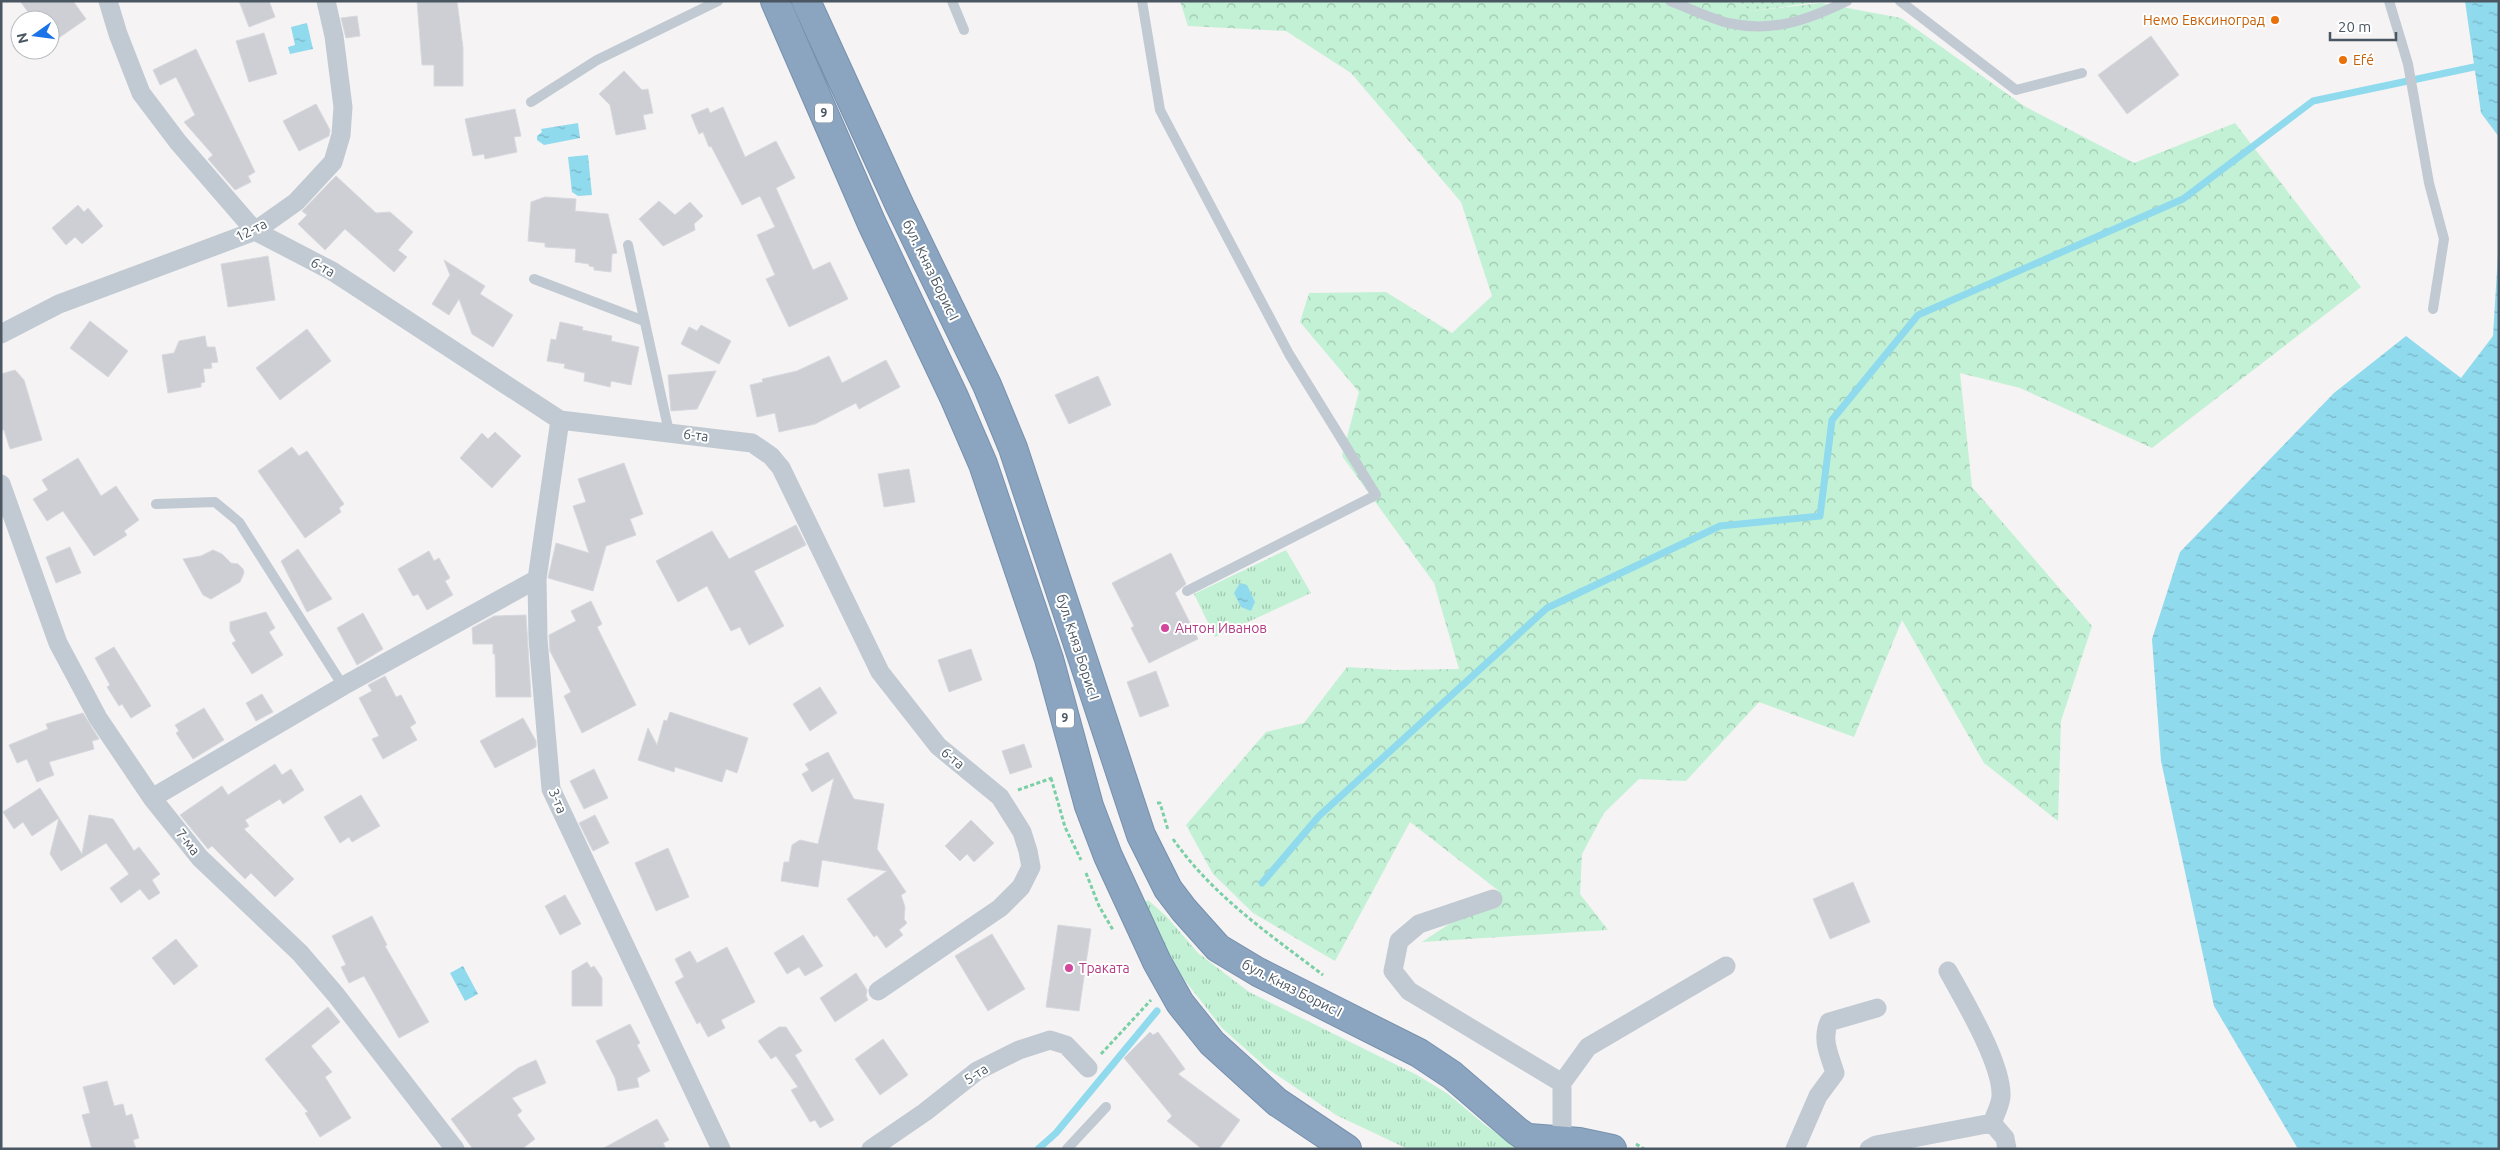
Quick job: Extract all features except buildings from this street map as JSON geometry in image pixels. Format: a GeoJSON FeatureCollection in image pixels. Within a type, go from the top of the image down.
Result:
{"type":"FeatureCollection","features":[{"type":"Feature","properties":{"kind":"highway","name":"9"},"geometry":{"type":"LineString","coordinates":[[775,1],[872,224],[954,397],[982,464],[1049,659],[1089,806],[1108,856],[1157,962],[1180,1003],[1212,1043],[1277,1102],[1347,1149]]}},
{"type":"Feature","properties":{"kind":"highway","name":"бул. Княз Борис I"},"geometry":{"type":"LineString","coordinates":[[806,1],[900,206],[987,385],[1013,448],[1141,835],[1168,889],[1218,948],[1258,972],[1419,1053],[1452,1075],[1517,1131],[1545,1142]]}},
{"type":"Feature","properties":{"kind":"highway","name":"9"},"geometry":{"type":"LineString","coordinates":[[1545,1142],[1612,1149]]}},
{"type":"Feature","properties":{"kind":"street","name":"6-та"},"geometry":{"type":"LineString","coordinates":[[108,1],[118,34],[141,93],[178,142],[255,231],[332,271],[560,420],[752,442],[771,456],[781,468],[880,672],[938,746],[1000,797],[1022,832],[1028,851],[1031,868],[1021,887],[1000,908],[878,991]]}},
{"type":"Feature","properties":{"kind":"street","name":"12-та"},"geometry":{"type":"LineString","coordinates":[[1,334],[59,304],[255,231],[296,202],[333,162],[341,136],[343,107],[334,36],[326,1]]}},
{"type":"Feature","properties":{"kind":"street","name":"3-та"},"geometry":{"type":"LineString","coordinates":[[560,420],[537,578],[538,639],[552,790],[721,1149]]}},
{"type":"Feature","properties":{"kind":"street","name":"7-ма"},"geometry":{"type":"LineString","coordinates":[[1,484],[58,643],[98,718],[152,798],[200,858],[300,953],[336,995],[455,1149]]}},
{"type":"Feature","properties":{"kind":"street"},"geometry":{"type":"LineString","coordinates":[[152,798],[343,686],[537,578]]}},
{"type":"Feature","properties":{"kind":"street"},"geometry":{"type":"LineString","coordinates":[[1493,899],[1419,924],[1399,941],[1393,971],[1409,991],[1562,1083]]}},
{"type":"Feature","properties":{"kind":"street"},"geometry":{"type":"LineString","coordinates":[[1545,1142],[1562,1083],[1588,1047],[1726,966]]}},
{"type":"Feature","properties":{"kind":"street"},"geometry":{"type":"LineString","coordinates":[[1948,971],[1980,1029],[1998,1076],[2001,1098],[1992,1123]]}},
{"type":"Feature","properties":{"kind":"street"},"geometry":{"type":"LineString","coordinates":[[1795,1149],[1818,1096],[1835,1074],[1826,1043],[1825,1032],[1829,1022],[1877,1008]]}},
{"type":"Feature","properties":{"kind":"street","name":"5-та"},"geometry":{"type":"LineString","coordinates":[[871,1149],[925,1112],[977,1071],[1019,1050],[1050,1040],[1066,1045],[1088,1068]]}},
{"type":"Feature","properties":{"kind":"street"},"geometry":{"type":"LineString","coordinates":[[1869,1149],[1876,1145],[1992,1123]]}},
{"type":"Feature","properties":{"kind":"street"},"geometry":{"type":"LineString","coordinates":[[1992,1123],[2005,1138],[2007,1149]]}},
{"type":"Feature","properties":{"kind":"lane"},"geometry":{"type":"LineString","coordinates":[[532,102],[597,60],[718,1]]}},
{"type":"Feature","properties":{"kind":"lane"},"geometry":{"type":"LineString","coordinates":[[952,1],[964,30]]}},
{"type":"Feature","properties":{"kind":"lane"},"geometry":{"type":"LineString","coordinates":[[1142,1],[1160,110],[1289,354],[1376,495],[1187,591]]}},
{"type":"Feature","properties":{"kind":"lane"},"geometry":{"type":"LineString","coordinates":[[1670,1],[1728,23],[1772,27],[1813,18],[1847,1]]}},
{"type":"Feature","properties":{"kind":"lane"},"geometry":{"type":"LineString","coordinates":[[1900,1],[2016,90],[2082,73]]}},
{"type":"Feature","properties":{"kind":"lane"},"geometry":{"type":"LineString","coordinates":[[2389,1],[2408,64],[2429,183],[2444,239],[2433,309]]}},
{"type":"Feature","properties":{"kind":"lane"},"geometry":{"type":"LineString","coordinates":[[628,245],[669,432]]}},
{"type":"Feature","properties":{"kind":"lane"},"geometry":{"type":"LineString","coordinates":[[534,279],[644,321]]}},
{"type":"Feature","properties":{"kind":"lane"},"geometry":{"type":"LineString","coordinates":[[156,504],[215,502],[239,522],[343,686]]}},
{"type":"Feature","properties":{"kind":"lane"},"geometry":{"type":"LineString","coordinates":[[1067,1149],[1106,1107]]}},
{"type":"Feature","properties":{"kind":"path"},"geometry":{"type":"LineString","coordinates":[[1000,797],[1051,778],[1080,773]]}},
{"type":"Feature","properties":{"kind":"path"},"geometry":{"type":"LineString","coordinates":[[1051,778],[1065,827],[1082,863]]}},
{"type":"Feature","properties":{"kind":"path"},"geometry":{"type":"LineString","coordinates":[[1160,803],[1169,834],[1191,865]]}},
{"type":"Feature","properties":{"kind":"path"},"geometry":{"type":"LineString","coordinates":[[1086,871],[1099,906]]}},
{"type":"Feature","properties":{"kind":"path"},"geometry":{"type":"LineString","coordinates":[[1088,1068],[1126,1029],[1152,998],[1157,962]]}},
{"type":"Feature","properties":{"kind":"green space"},"geometry":{"type":"Polygon","coordinates":[[[1180,1],[1733,1],[1752,11],[1821,3],[1901,18],[2024,106],[2134,163],[2235,123],[2361,287],[2152,448],[2020,388],[1960,373],[1972,487],[2092,626],[2061,721],[2058,821],[1984,763],[1902,620],[1854,737],[1759,702],[1686,781],[1639,779],[1604,813],[1582,854],[1580,894],[1608,930],[1422,942],[1499,891],[1410,822],[1335,961],[1253,913],[1213,874],[1186,825],[1266,732],[1304,723],[1347,667],[1395,670],[1459,669],[1434,583],[1342,456],[1359,392],[1300,322],[1309,293],[1386,292],[1452,333],[1492,296],[1461,202],[1351,73],[1286,31],[1188,26],[1180,1]]]}},
{"type":"Feature","properties":{"kind":"green space"},"geometry":{"type":"Polygon","coordinates":[[[1733,1],[1825,1],[1752,11],[1733,1]]]}},
{"type":"Feature","properties":{"kind":"green space"},"geometry":{"type":"Polygon","coordinates":[[[1286,550],[1311,593],[1215,637],[1194,594],[1286,550]]]}},
{"type":"Feature","properties":{"kind":"green space"},"geometry":{"type":"Polygon","coordinates":[[[1148,900],[1167,917],[1198,953],[1249,992],[1417,1075],[1448,1094],[1485,1125],[1520,1149],[1408,1149],[1336,1115],[1268,1069],[1222,1028],[1183,978],[1157,935],[1144,903],[1148,900]]]}},
{"type":"Feature","properties":{"kind":"water"},"geometry":{"type":"Polygon","coordinates":[[[2465,1],[2499,1],[2499,137],[2481,113],[2465,1]]]}},
{"type":"Feature","properties":{"kind":"water"},"geometry":{"type":"Polygon","coordinates":[[[307,23],[313,49],[290,54],[288,47],[295,45],[291,27],[307,23]]]}},
{"type":"Feature","properties":{"kind":"water"},"geometry":{"type":"Polygon","coordinates":[[[578,123],[580,138],[544,145],[537,140],[537,136],[542,132],[541,129],[578,123]]]}},
{"type":"Feature","properties":{"kind":"water"},"geometry":{"type":"Polygon","coordinates":[[[588,155],[592,195],[578,196],[572,192],[568,157],[588,155]]]}},
{"type":"Feature","properties":{"kind":"water"},"geometry":{"type":"Polygon","coordinates":[[[2499,238],[2499,1149],[2298,1149],[2214,1006],[2161,761],[2152,639],[2180,552],[2334,393],[2406,336],[2461,378],[2493,336],[2499,238]]]}},
{"type":"Feature","properties":{"kind":"water"},"geometry":{"type":"Polygon","coordinates":[[[1240,583],[1247,585],[1255,602],[1251,611],[1241,607],[1234,593],[1240,583]]]}},
{"type":"Feature","properties":{"kind":"water"},"geometry":{"type":"Polygon","coordinates":[[[463,966],[478,994],[465,1001],[450,973],[463,966]]]}},
{"type":"Feature","properties":{"kind":"waterway"},"geometry":{"type":"LineString","coordinates":[[1262,883],[1319,816],[1547,608],[1720,526],[1820,516],[1832,420],[1918,315],[2183,199],[2313,101],[2474,67]]}},
{"type":"Feature","properties":{"kind":"waterway"},"geometry":{"type":"LineString","coordinates":[[1038,1149],[1056,1133],[1157,1011]]}},
{"type":"Feature","properties":{"kind":"place","name":"Немо Евксиноград"},"geometry":{"type":"Point","coordinates":[2275,20]}},
{"type":"Feature","properties":{"kind":"place","name":"Efé"},"geometry":{"type":"Point","coordinates":[2343,60]}},
{"type":"Feature","properties":{"kind":"place","name":"Антон Иванов"},"geometry":{"type":"Point","coordinates":[1165,628]}},
{"type":"Feature","properties":{"kind":"place","name":"Траката"},"geometry":{"type":"Point","coordinates":[1069,968]}}]}
